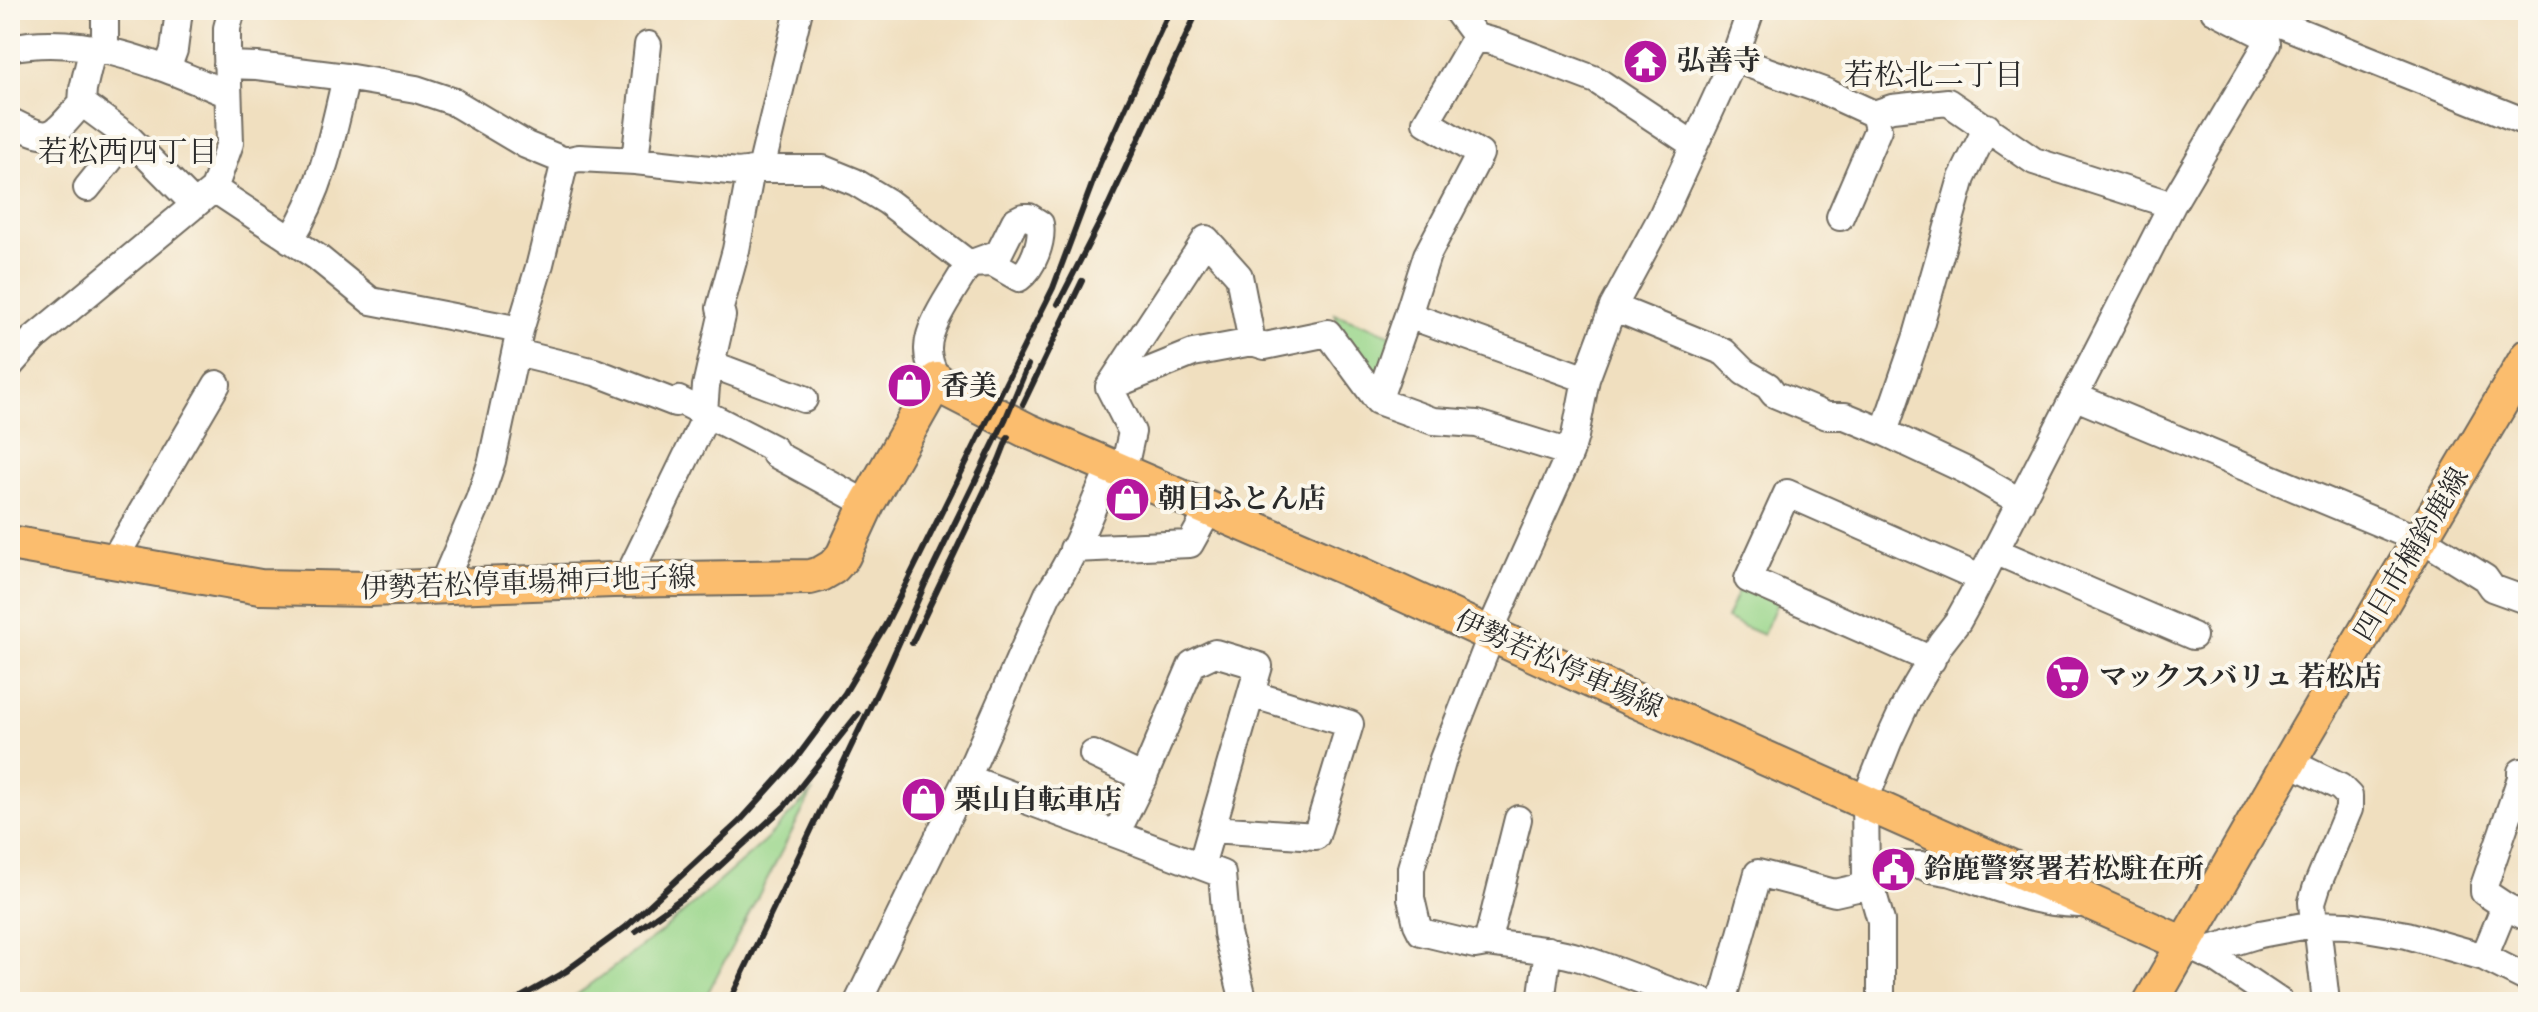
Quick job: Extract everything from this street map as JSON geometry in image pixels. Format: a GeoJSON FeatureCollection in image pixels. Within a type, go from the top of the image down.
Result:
{"type":"FeatureCollection","features":[{"type":"Feature","properties":{"kind":"main road","name":"四日市楠鈴鹿線"},"geometry":{"type":"LineString","coordinates":[[2151,1002],[2192,948],[2289,762],[2528,356]]}},
{"type":"Feature","properties":{"kind":"main road","name":"伊勢若松停車場線"},"geometry":{"type":"LineString","coordinates":[[937,380],[946,389],[979,407],[1117,470],[1491,633],[2192,948]]}},
{"type":"Feature","properties":{"kind":"main road","name":"伊勢若松停車場神戸地子線"},"geometry":{"type":"LineString","coordinates":[[10,543],[260,587],[369,589],[627,579],[810,577],[833,567],[843,556],[867,504],[937,380]]}},
{"type":"Feature","properties":{"kind":"street"},"geometry":{"type":"LineString","coordinates":[[10,121],[37,136],[47,136],[56,132],[82,103],[83,89],[99,49],[105,10]]}},
{"type":"Feature","properties":{"kind":"street"},"geometry":{"type":"LineString","coordinates":[[167,69],[174,50],[179,10]]}},
{"type":"Feature","properties":{"kind":"street"},"geometry":{"type":"LineString","coordinates":[[10,365],[33,339],[204,197],[230,143],[227,28],[232,10]]}},
{"type":"Feature","properties":{"kind":"street"},"geometry":{"type":"LineString","coordinates":[[627,579],[706,413],[711,364],[722,316],[720,308],[799,10]]}},
{"type":"Feature","properties":{"kind":"street"},"geometry":{"type":"LineString","coordinates":[[1456,10],[1476,37],[1596,80],[1694,145]]}},
{"type":"Feature","properties":{"kind":"street"},"geometry":{"type":"LineString","coordinates":[[1704,1002],[1548,950],[1487,943],[1475,945],[1421,932],[1411,898],[1411,868],[1443,759],[1491,633],[1570,453],[1586,379],[1613,307],[1661,218],[1734,59],[1751,10]]}},
{"type":"Feature","properties":{"kind":"street"},"geometry":{"type":"LineString","coordinates":[[2216,11],[2272,22],[2528,123]]}},
{"type":"Feature","properties":{"kind":"street"},"geometry":{"type":"LineString","coordinates":[[1881,1002],[1881,921],[1868,875],[1865,800],[1902,713],[1941,643],[1958,621],[2076,397],[2172,205],[2267,44],[2272,22]]}},
{"type":"Feature","properties":{"kind":"street"},"geometry":{"type":"LineString","coordinates":[[1378,401],[1427,255],[1480,154],[1426,122],[1476,37]]}},
{"type":"Feature","properties":{"kind":"street"},"geometry":{"type":"LineString","coordinates":[[10,48],[34,44],[99,49],[167,69],[228,94]]}},
{"type":"Feature","properties":{"kind":"street"},"geometry":{"type":"LineString","coordinates":[[635,161],[648,45]]}},
{"type":"Feature","properties":{"kind":"street"},"geometry":{"type":"LineString","coordinates":[[1734,59],[1826,92],[1874,114],[1892,108],[1948,102],[2034,161],[2172,205]]}},
{"type":"Feature","properties":{"kind":"street"},"geometry":{"type":"LineString","coordinates":[[227,65],[346,77],[416,89],[452,101],[526,145],[565,161],[579,158],[635,161],[738,172],[823,169],[855,182],[888,202],[969,264],[930,332],[928,350],[937,380]]}},
{"type":"Feature","properties":{"kind":"street"},"geometry":{"type":"LineString","coordinates":[[290,240],[303,220],[326,161],[346,77]]}},
{"type":"Feature","properties":{"kind":"street"},"geometry":{"type":"LineString","coordinates":[[82,103],[204,197],[290,240],[317,257],[371,301],[518,342],[675,403],[679,400],[774,449],[775,454],[867,504]]}},
{"type":"Feature","properties":{"kind":"street"},"geometry":{"type":"LineString","coordinates":[[1840,217],[1878,129],[1874,114]]}},
{"type":"Feature","properties":{"kind":"street"},"geometry":{"type":"LineString","coordinates":[[1884,432],[1916,339],[1962,178],[1987,127]]}},
{"type":"Feature","properties":{"kind":"street"},"geometry":{"type":"LineString","coordinates":[[87,188],[128,137]]}},
{"type":"Feature","properties":{"kind":"street"},"geometry":{"type":"LineString","coordinates":[[442,586],[479,500],[492,461],[518,342],[565,161]]}},
{"type":"Feature","properties":{"kind":"street"},"geometry":{"type":"LineString","coordinates":[[1109,387],[1206,239],[1239,276],[1252,342]]}},
{"type":"Feature","properties":{"kind":"street"},"geometry":{"type":"LineString","coordinates":[[1613,307],[1724,352],[1744,372],[1768,386],[1774,394],[1827,416],[1845,416],[1884,432],[1965,470],[2021,502]]}},
{"type":"Feature","properties":{"kind":"street"},"geometry":{"type":"LineString","coordinates":[[1408,315],[1586,379]]}},
{"type":"Feature","properties":{"kind":"street"},"geometry":{"type":"LineString","coordinates":[[1109,387],[1193,353],[1252,342],[1265,346],[1328,333],[1378,401],[1433,421],[1477,424],[1570,453]]}},
{"type":"Feature","properties":{"kind":"street"},"geometry":{"type":"LineString","coordinates":[[711,364],[804,399]]}},
{"type":"Feature","properties":{"kind":"street"},"geometry":{"type":"LineString","coordinates":[[113,561],[217,384]]}},
{"type":"Feature","properties":{"kind":"street"},"geometry":{"type":"LineString","coordinates":[[858,1002],[967,778],[1048,594],[1058,581],[1117,470],[1132,432],[1109,387]]}},
{"type":"Feature","properties":{"kind":"street"},"geometry":{"type":"LineString","coordinates":[[2076,397],[2420,539],[2485,578],[2492,588],[2528,601]]}},
{"type":"Feature","properties":{"kind":"street"},"geometry":{"type":"LineString","coordinates":[[1932,660],[1748,579],[1787,493],[1980,578]]}},
{"type":"Feature","properties":{"kind":"street"},"geometry":{"type":"LineString","coordinates":[[1073,549],[1190,544],[1209,510]]}},
{"type":"Feature","properties":{"kind":"street"},"geometry":{"type":"LineString","coordinates":[[1995,551],[2193,636]]}},
{"type":"Feature","properties":{"kind":"street"},"geometry":{"type":"LineString","coordinates":[[1116,834],[1144,778],[1192,664],[1215,653],[1259,666],[1201,866]]}},
{"type":"Feature","properties":{"kind":"street"},"geometry":{"type":"LineString","coordinates":[[1212,829],[1316,836],[1350,724],[1251,694]]}},
{"type":"Feature","properties":{"kind":"street"},"geometry":{"type":"LineString","coordinates":[[1093,754],[1144,778]]}},
{"type":"Feature","properties":{"kind":"street"},"geometry":{"type":"LineString","coordinates":[[2289,762],[2340,787],[2349,796],[2349,809],[2312,902],[2326,1002]]}},
{"type":"Feature","properties":{"kind":"street"},"geometry":{"type":"LineString","coordinates":[[2484,957],[2516,912],[2484,892],[2484,886],[2521,772]]}},
{"type":"Feature","properties":{"kind":"street"},"geometry":{"type":"LineString","coordinates":[[967,778],[1222,874],[1227,933],[1244,1002]]}},
{"type":"Feature","properties":{"kind":"street"},"geometry":{"type":"LineString","coordinates":[[1487,943],[1518,819]]}},
{"type":"Feature","properties":{"kind":"street"},"geometry":{"type":"LineString","coordinates":[[1722,1002],[1758,873],[1835,893],[1868,875],[1922,865],[1926,869],[1946,871],[2008,893],[2049,903],[2079,904],[2085,900]]}},
{"type":"Feature","properties":{"kind":"street"},"geometry":{"type":"LineString","coordinates":[[2192,948],[2316,924],[2348,925],[2407,935],[2484,957],[2528,979]]}},
{"type":"Feature","properties":{"kind":"street"},"geometry":{"type":"LineString","coordinates":[[2192,948],[2216,959],[2280,1002]]}},
{"type":"Feature","properties":{"kind":"street"},"geometry":{"type":"LineString","coordinates":[[1541,1002],[1548,950]]}},
{"type":"Feature","properties":{"kind":"green space"},"geometry":{"type":"Polygon","coordinates":[[[1335,314],[1395,336],[1383,370],[1368,378],[1346,345],[1335,314]]]}},
{"type":"Feature","properties":{"kind":"green space"},"geometry":{"type":"Polygon","coordinates":[[[1741,584],[1778,601],[1763,635],[1726,619],[1741,584]]]}},
{"type":"Feature","properties":{"kind":"green space"},"geometry":{"type":"Polygon","coordinates":[[[813,791],[703,1002],[567,1002],[660,933],[765,841],[813,791]]]}},
{"type":"Feature","properties":{"kind":"railway"},"geometry":{"type":"LineString","coordinates":[[559,976],[626,927],[740,821],[795,760],[845,693],[886,624],[1053,288],[1100,163],[1170,10]]}},
{"type":"Feature","properties":{"kind":"railway"},"geometry":{"type":"LineString","coordinates":[[1058,304],[1107,208],[1198,10]]}},
{"type":"Feature","properties":{"kind":"railway"},"geometry":{"type":"LineString","coordinates":[[1023,404],[1082,281]]}},
{"type":"Feature","properties":{"kind":"railway"},"geometry":{"type":"LineString","coordinates":[[729,1002],[1005,420],[1028,365]]}},
{"type":"Feature","properties":{"kind":"railway"},"geometry":{"type":"LineString","coordinates":[[912,643],[1008,437]]}},
{"type":"Feature","properties":{"kind":"railway"},"geometry":{"type":"LineString","coordinates":[[636,931],[696,888],[785,806],[858,714]]}},
{"type":"Feature","properties":{"kind":"railway"},"geometry":{"type":"LineString","coordinates":[[512,1002],[567,971]]}},
{"type":"Feature","properties":{"kind":"place","name":"弘善寺"},"geometry":{"type":"Point","coordinates":[1646,61]}},
{"type":"Feature","properties":{"kind":"place","name":"香美"},"geometry":{"type":"Point","coordinates":[910,386]}},
{"type":"Feature","properties":{"kind":"place","name":"朝日ふとん店"},"geometry":{"type":"Point","coordinates":[1127,499]}},
{"type":"Feature","properties":{"kind":"place","name":"マックスバリュ 若松店"},"geometry":{"type":"Point","coordinates":[2068,677]}},
{"type":"Feature","properties":{"kind":"place","name":"栗山自転車店"},"geometry":{"type":"Point","coordinates":[923,800]}},
{"type":"Feature","properties":{"kind":"place","name":"鈴鹿警察署若松駐在所"},"geometry":{"type":"Point","coordinates":[1893,869]}},
{"type":"Feature","properties":{"kind":"district","name":"若松北二丁目"},"geometry":{"type":"Point","coordinates":[1934,75]}},
{"type":"Feature","properties":{"kind":"district","name":"若松西四丁目"},"geometry":{"type":"Point","coordinates":[128,152]}}]}
